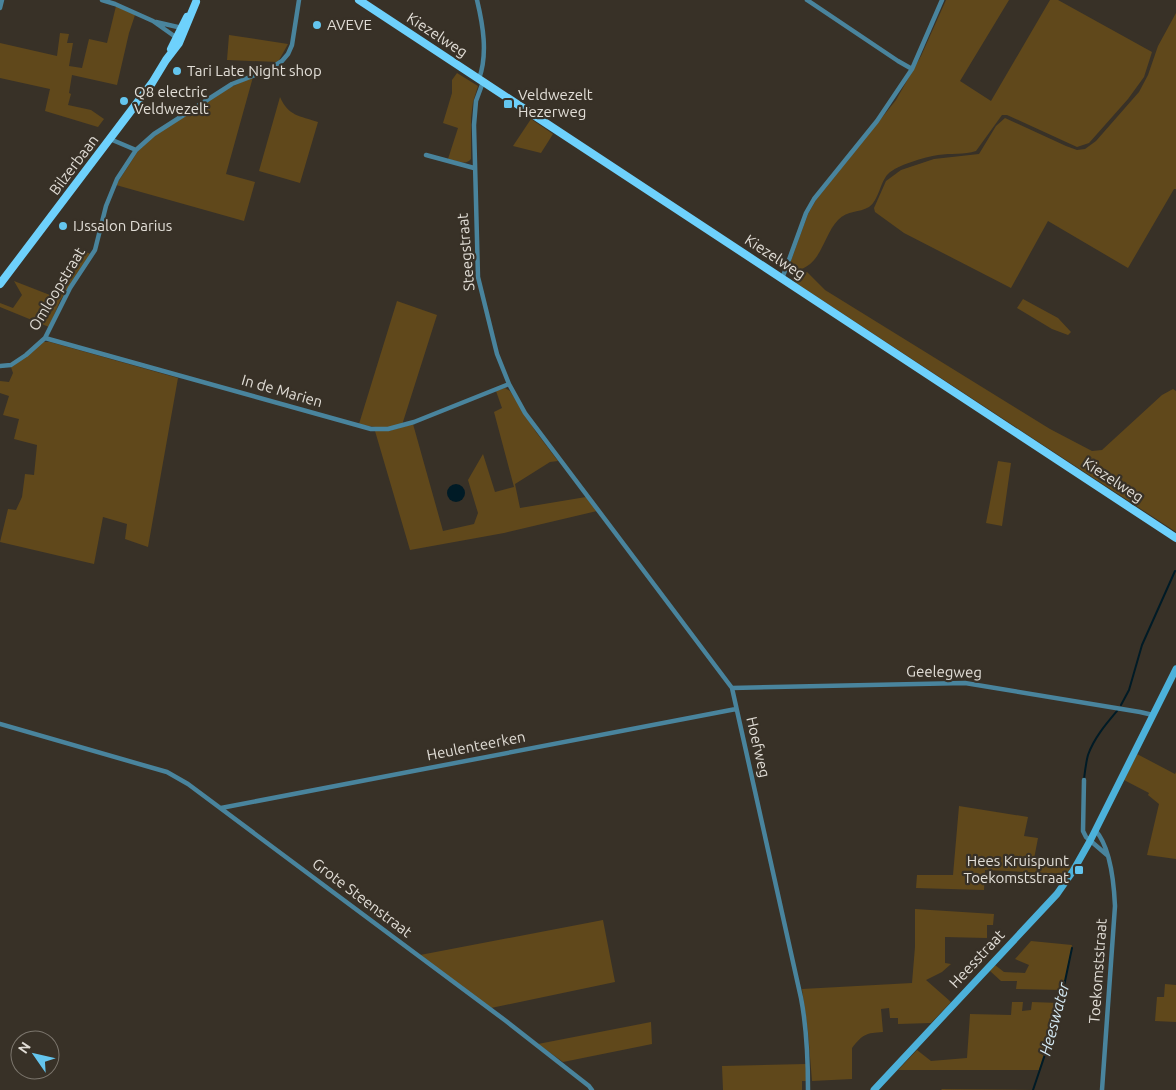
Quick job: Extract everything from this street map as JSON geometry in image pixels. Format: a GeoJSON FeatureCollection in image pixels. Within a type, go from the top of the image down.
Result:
{"type":"FeatureCollection","features":[{"type":"Feature","properties":{"kind":"main road","name":"Kiezelweg"},"geometry":{"type":"LineString","coordinates":[[359,0],[1176,538]]}},
{"type":"Feature","properties":{"kind":"main road","name":"Bilzerbaan"},"geometry":{"type":"LineString","coordinates":[[0,284],[152,83],[179,38],[197,1]]}},
{"type":"Feature","properties":{"kind":"street"},"geometry":{"type":"LineString","coordinates":[[0,8],[2,0]]}},
{"type":"Feature","properties":{"kind":"street"},"geometry":{"type":"LineString","coordinates":[[102,0],[153,21],[183,29]]}},
{"type":"Feature","properties":{"kind":"street","name":"Omloopstraat"},"geometry":{"type":"LineString","coordinates":[[0,366],[10,365],[26,355],[45,338],[70,288],[95,250],[111,193],[117,179],[136,150],[154,134],[232,84],[268,70],[282,61],[292,45],[299,0]]}},
{"type":"Feature","properties":{"kind":"street","name":"Steegstraat"},"geometry":{"type":"LineString","coordinates":[[477,0],[484,41],[481,80],[476,101],[474,125],[478,277],[497,354],[509,384],[525,412],[561,461]]}},
{"type":"Feature","properties":{"kind":"street"},"geometry":{"type":"LineString","coordinates":[[807,0],[912,69]]}},
{"type":"Feature","properties":{"kind":"street"},"geometry":{"type":"LineString","coordinates":[[782,278],[806,213],[814,199],[877,121],[912,69],[942,0]]}},
{"type":"Feature","properties":{"kind":"street"},"geometry":{"type":"LineString","coordinates":[[153,21],[179,38]]}},
{"type":"Feature","properties":{"kind":"street"},"geometry":{"type":"LineString","coordinates":[[110,139],[136,150]]}},
{"type":"Feature","properties":{"kind":"street"},"geometry":{"type":"LineString","coordinates":[[426,155],[474,168]]}},
{"type":"Feature","properties":{"kind":"street","name":"In de Marien"},"geometry":{"type":"LineString","coordinates":[[45,338],[337,420],[380,430],[398,428],[509,384]]}},
{"type":"Feature","properties":{"kind":"street","name":"Hoefweg"},"geometry":{"type":"LineString","coordinates":[[561,461],[732,688],[803,1004],[808,1050],[808,1090]]}},
{"type":"Feature","properties":{"kind":"street","name":"Heesstraat"},"geometry":{"type":"LineString","coordinates":[[874,1090],[1057,894],[1073,871],[1096,830],[1176,669]]}},
{"type":"Feature","properties":{"kind":"street","name":"Geelegweg"},"geometry":{"type":"LineString","coordinates":[[732,688],[973,683],[1153,715]]}},
{"type":"Feature","properties":{"kind":"street","name":"Heulenteerken"},"geometry":{"type":"LineString","coordinates":[[221,808],[736,708]]}},
{"type":"Feature","properties":{"kind":"street","name":"Grote Steenstraat"},"geometry":{"type":"LineString","coordinates":[[0,724],[167,772],[188,784],[506,1021],[592,1090]]}},
{"type":"Feature","properties":{"kind":"street"},"geometry":{"type":"LineString","coordinates":[[1084,780],[1083,831],[1086,837],[1106,855]]}},
{"type":"Feature","properties":{"kind":"street","name":"Toekomststraat"},"geometry":{"type":"LineString","coordinates":[[1096,830],[1102,837],[1114,883],[1115,906],[1102,1090]]}},
{"type":"Feature","properties":{"kind":"shaded area"},"geometry":{"type":"Polygon","coordinates":[[[946,0],[1009,0],[960,81],[991,101],[1050,0],[1058,0],[1152,52],[1144,77],[1128,99],[1089,143],[1077,147],[1007,115],[1002,115],[976,151],[938,155],[904,165],[892,171],[885,177],[877,196],[869,207],[850,213],[838,220],[813,261],[799,270],[792,269],[789,266],[808,214],[816,200],[896,100],[921,56],[946,0]]]}},
{"type":"Feature","properties":{"kind":"shaded area"},"geometry":{"type":"Polygon","coordinates":[[[116,6],[135,15],[117,85],[72,75],[69,93],[71,94],[68,105],[91,110],[104,119],[98,127],[45,111],[50,89],[0,78],[0,43],[57,56],[60,33],[69,34],[67,43],[73,43],[69,66],[82,68],[89,39],[107,43],[116,6]]]}},
{"type":"Feature","properties":{"kind":"shaded area"},"geometry":{"type":"Polygon","coordinates":[[[1176,13],[1176,189],[1174,189],[1128,268],[1048,221],[1011,288],[904,233],[875,212],[874,208],[886,181],[901,170],[934,159],[979,154],[996,126],[1005,118],[1066,146],[1077,150],[1085,149],[1096,141],[1139,92],[1148,75],[1158,46],[1176,13]]]}},
{"type":"Feature","properties":{"kind":"shaded area"},"geometry":{"type":"Polygon","coordinates":[[[229,35],[288,44],[278,62],[227,60],[229,35]]]}},
{"type":"Feature","properties":{"kind":"shaded area"},"geometry":{"type":"Polygon","coordinates":[[[457,73],[478,86],[471,118],[471,159],[463,163],[448,159],[458,128],[443,123],[452,93],[452,80],[457,73]]]}},
{"type":"Feature","properties":{"kind":"shaded area"},"geometry":{"type":"Polygon","coordinates":[[[253,77],[226,174],[255,182],[244,221],[116,185],[138,151],[157,134],[229,88],[253,77]]]}},
{"type":"Feature","properties":{"kind":"shaded area"},"geometry":{"type":"Polygon","coordinates":[[[280,97],[291,112],[318,122],[300,183],[259,171],[280,97]]]}},
{"type":"Feature","properties":{"kind":"shaded area"},"geometry":{"type":"Polygon","coordinates":[[[531,119],[553,134],[541,153],[513,146],[531,119]]]}},
{"type":"Feature","properties":{"kind":"shaded area"},"geometry":{"type":"Polygon","coordinates":[[[78,249],[91,254],[60,301],[49,327],[0,307],[0,303],[13,308],[22,295],[14,281],[55,297],[65,281],[62,280],[78,249]]]}},
{"type":"Feature","properties":{"kind":"shaded area"},"geometry":{"type":"Polygon","coordinates":[[[807,272],[825,290],[1050,429],[1092,451],[1102,450],[1162,395],[1173,389],[1176,391],[1176,532],[793,281],[794,278],[807,272]]]}},
{"type":"Feature","properties":{"kind":"shaded area"},"geometry":{"type":"Polygon","coordinates":[[[1023,299],[1058,318],[1071,332],[1068,335],[1052,329],[1017,308],[1023,299]]]}},
{"type":"Feature","properties":{"kind":"shaded area"},"geometry":{"type":"Polygon","coordinates":[[[397,301],[437,315],[402,425],[380,427],[359,424],[397,301]]]}},
{"type":"Feature","properties":{"kind":"shaded area"},"geometry":{"type":"Polygon","coordinates":[[[43,342],[50,342],[178,378],[148,547],[125,539],[127,524],[103,517],[94,564],[0,542],[8,509],[16,510],[22,497],[25,474],[34,475],[37,445],[14,439],[19,419],[3,415],[9,396],[0,393],[0,381],[9,382],[13,373],[11,367],[43,342]]]}},
{"type":"Feature","properties":{"kind":"shaded area"},"geometry":{"type":"Polygon","coordinates":[[[505,388],[510,391],[536,432],[558,461],[550,462],[515,484],[520,508],[586,497],[597,511],[504,533],[410,550],[375,431],[389,431],[413,424],[443,531],[474,524],[478,513],[468,480],[483,454],[495,492],[514,487],[494,412],[502,408],[496,391],[505,388]]]}},
{"type":"Feature","properties":{"kind":"shaded area"},"geometry":{"type":"Polygon","coordinates":[[[998,461],[1011,463],[1002,526],[986,523],[998,461]]]}},
{"type":"Feature","properties":{"kind":"shaded area"},"geometry":{"type":"Polygon","coordinates":[[[1137,754],[1175,774],[1176,772],[1176,859],[1147,855],[1159,804],[1148,795],[1149,793],[1124,780],[1137,754]]]}},
{"type":"Feature","properties":{"kind":"shaded area"},"geometry":{"type":"Polygon","coordinates":[[[959,806],[1028,817],[1024,836],[1038,838],[1034,859],[1072,865],[1067,874],[985,870],[984,890],[916,888],[917,875],[953,875],[959,806]]]}},
{"type":"Feature","properties":{"kind":"shaded area"},"geometry":{"type":"Polygon","coordinates":[[[915,909],[994,914],[993,925],[987,925],[987,938],[945,937],[945,963],[951,964],[942,972],[926,980],[951,1002],[931,1023],[898,1024],[898,1018],[890,1018],[889,1008],[881,1009],[883,1032],[865,1035],[852,1048],[852,1079],[812,1081],[802,989],[912,983],[915,947],[915,909]]]}},
{"type":"Feature","properties":{"kind":"shaded area"},"geometry":{"type":"Polygon","coordinates":[[[603,920],[615,982],[491,1008],[420,955],[603,920]]]}},
{"type":"Feature","properties":{"kind":"shaded area"},"geometry":{"type":"Polygon","coordinates":[[[1031,941],[1072,945],[1063,990],[1016,989],[1017,981],[1001,981],[990,971],[995,965],[1004,972],[1025,973],[1029,965],[1015,959],[1031,941]]]}},
{"type":"Feature","properties":{"kind":"shaded area"},"geometry":{"type":"Polygon","coordinates":[[[1165,984],[1176,985],[1176,1022],[1155,1021],[1157,997],[1164,997],[1165,984]]]}},
{"type":"Feature","properties":{"kind":"shaded area"},"geometry":{"type":"Polygon","coordinates":[[[1012,1002],[1023,1002],[1022,1011],[1031,1010],[1032,1002],[1059,1003],[1039,1070],[898,1070],[917,1050],[931,1061],[967,1058],[970,1014],[1011,1015],[1012,1002]]]}},
{"type":"Feature","properties":{"kind":"shaded area"},"geometry":{"type":"Polygon","coordinates":[[[651,1022],[652,1044],[563,1062],[538,1044],[651,1022]]]}},
{"type":"Feature","properties":{"kind":"shaded area"},"geometry":{"type":"Polygon","coordinates":[[[806,1064],[807,1081],[802,1081],[802,1090],[723,1090],[722,1066],[806,1064]]]}},
{"type":"Feature","properties":{"kind":"shaded area"},"geometry":{"type":"Polygon","coordinates":[[[942,1089],[1033,1089],[941,1090],[942,1089]]]}},
{"type":"Feature","properties":{"kind":"water"},"geometry":{"type":"Polygon","coordinates":[[[456,484],[462,487],[465,493],[462,499],[456,502],[450,499],[447,493],[450,487],[456,484]]]}},
{"type":"Feature","properties":{"kind":"waterway","name":"Heeswater"},"geometry":{"type":"LineString","coordinates":[[1121,705],[1129,690],[1142,645],[1175,571]]}},
{"type":"Feature","properties":{"kind":"waterway","name":"Heeswater"},"geometry":{"type":"LineString","coordinates":[[1084,779],[1088,755],[1101,732],[1117,711]]}},
{"type":"Feature","properties":{"kind":"waterway","name":"Heeswater"},"geometry":{"type":"LineString","coordinates":[[1033,1090],[1057,1019],[1072,948]]}},
{"type":"Feature","properties":{"kind":"place","name":"AVEVE"},"geometry":{"type":"Point","coordinates":[317,25]}},
{"type":"Feature","properties":{"kind":"place","name":"Tari Late Night shop"},"geometry":{"type":"Point","coordinates":[177,71]}},
{"type":"Feature","properties":{"kind":"place","name":"Q8 electric Veldwezelt"},"geometry":{"type":"Point","coordinates":[124,101]}},
{"type":"Feature","properties":{"kind":"place","name":"Veldwezelt Hezerweg"},"geometry":{"type":"Point","coordinates":[508,104]}},
{"type":"Feature","properties":{"kind":"place","name":"IJssalon Darius"},"geometry":{"type":"Point","coordinates":[63,226]}},
{"type":"Feature","properties":{"kind":"place","name":"Hees Kruispunt Toekomststraat"},"geometry":{"type":"Point","coordinates":[1079,870]}}]}
